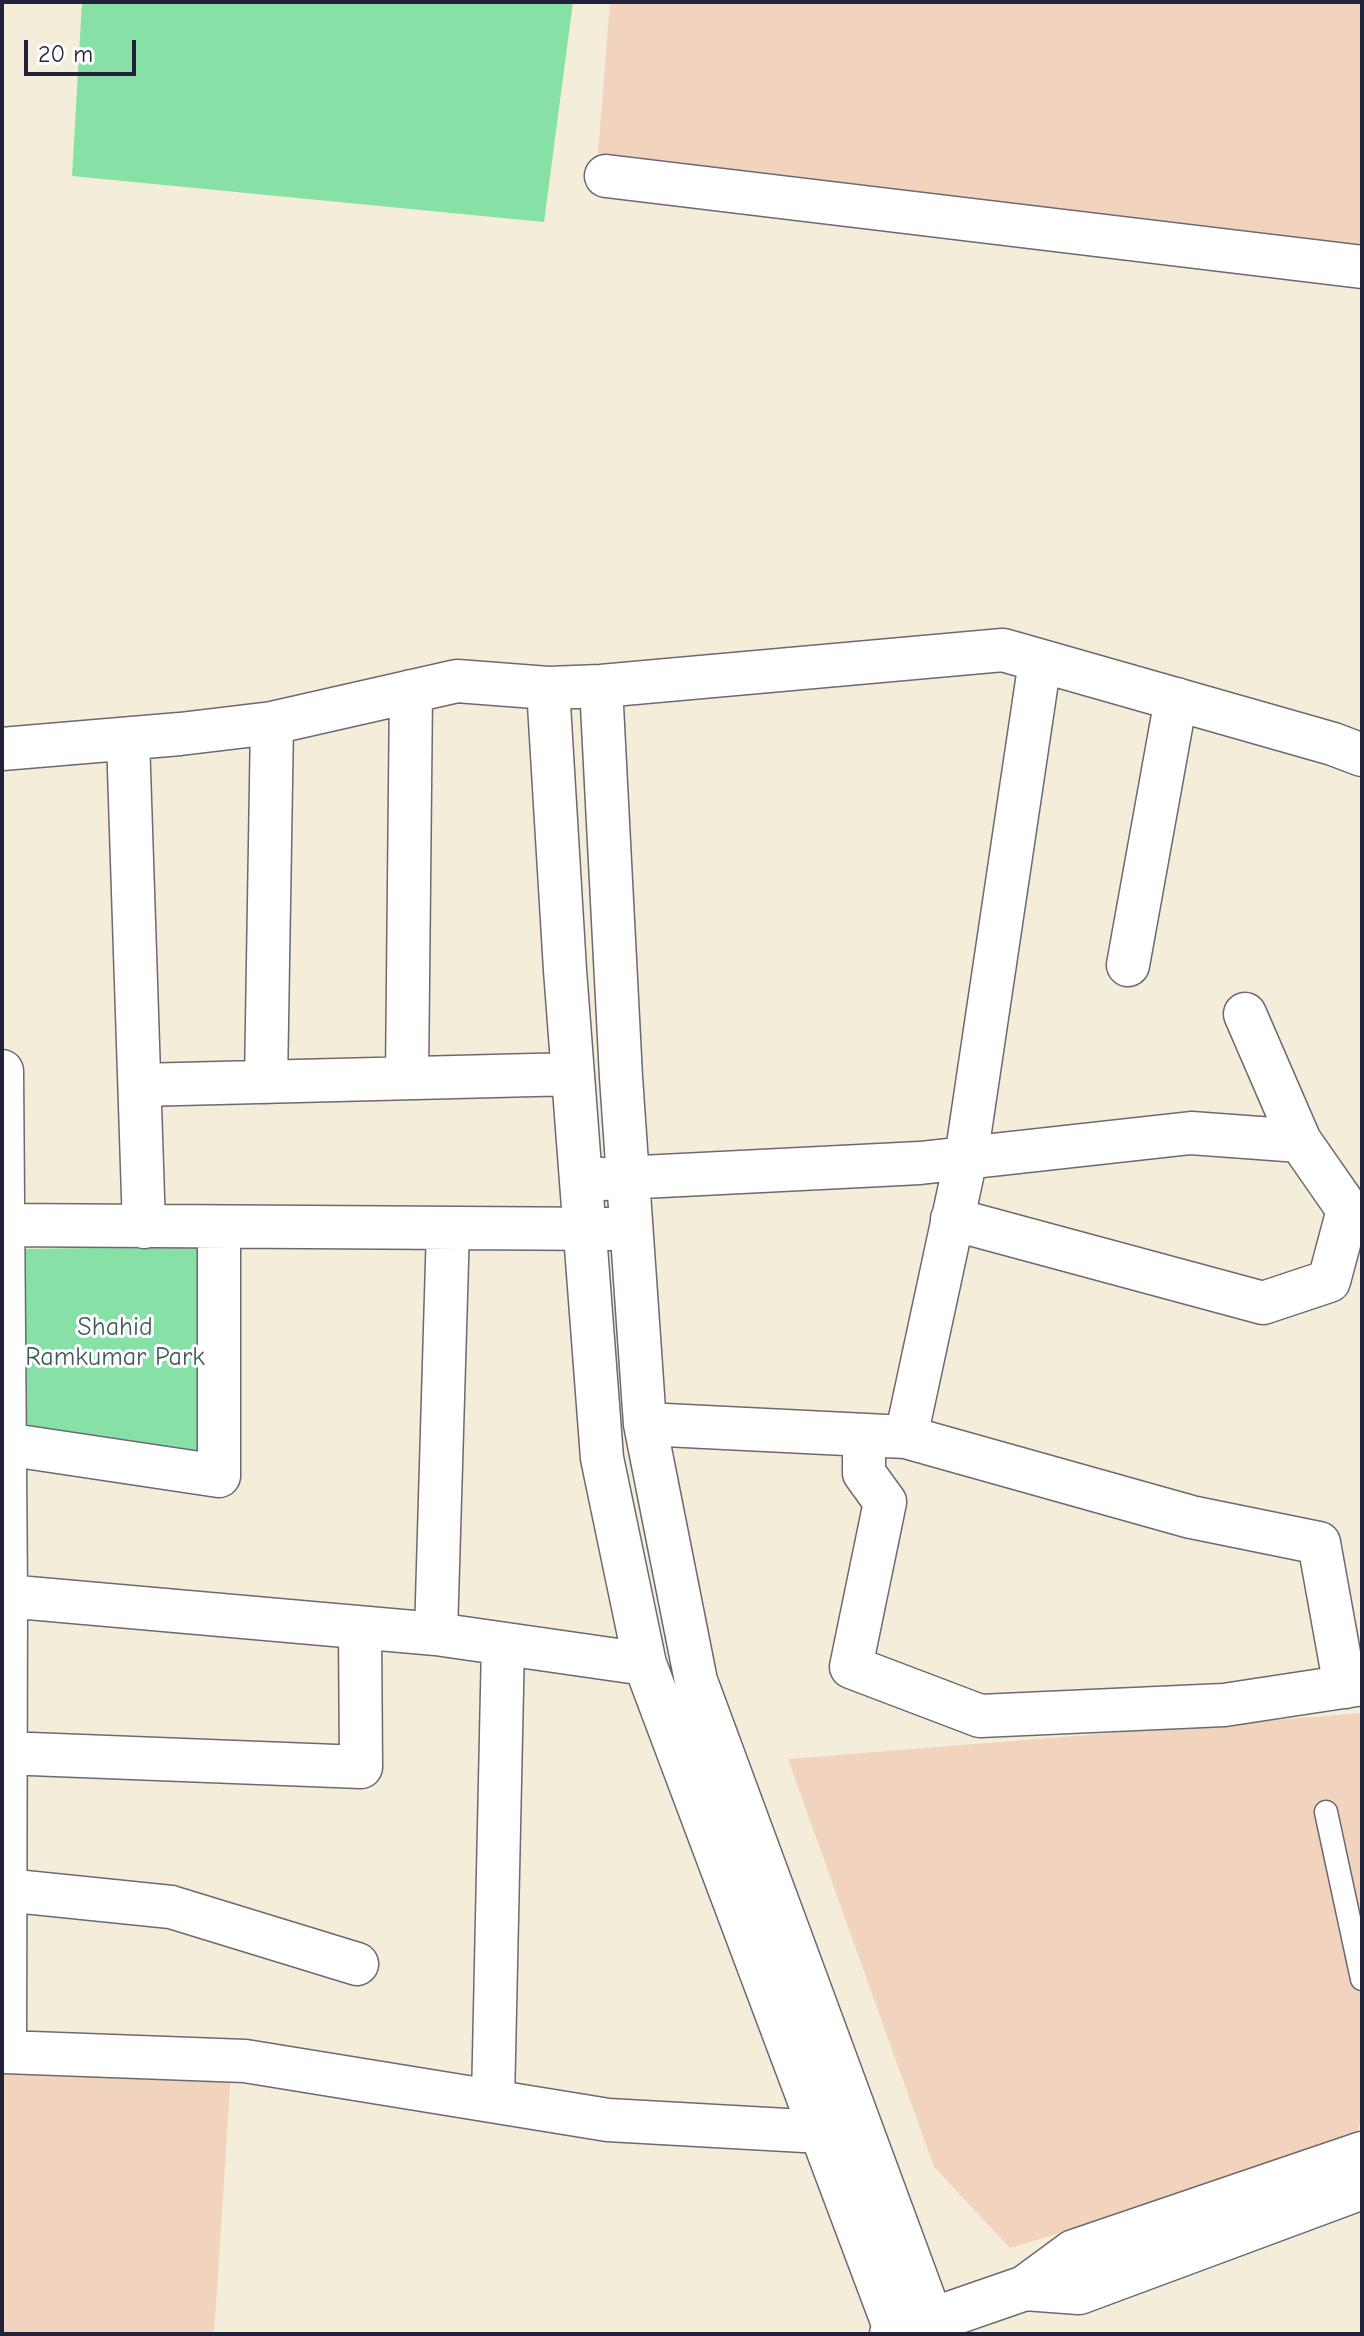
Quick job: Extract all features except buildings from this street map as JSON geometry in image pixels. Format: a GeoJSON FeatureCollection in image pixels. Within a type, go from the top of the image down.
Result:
{"type":"FeatureCollection","features":[{"type":"Feature","properties":{"kind":"street"},"geometry":{"type":"LineString","coordinates":[[606,176],[1362,267]]}},
{"type":"Feature","properties":{"kind":"street"},"geometry":{"type":"LineString","coordinates":[[2,749],[272,723],[457,681],[548,688],[601,686],[1003,650],[1333,744],[1362,755]]}},
{"type":"Feature","properties":{"kind":"street"},"geometry":{"type":"LineString","coordinates":[[906,1437],[966,1158],[1040,661]]}},
{"type":"Feature","properties":{"kind":"street"},"geometry":{"type":"LineString","coordinates":[[601,686],[645,1424],[696,1681],[907,2329]]}},
{"type":"Feature","properties":{"kind":"street"},"geometry":{"type":"LineString","coordinates":[[548,688],[602,1458],[645,1664],[822,2132],[907,2329]]}},
{"type":"Feature","properties":{"kind":"street"},"geometry":{"type":"LineString","coordinates":[[407,1078],[411,691]]}},
{"type":"Feature","properties":{"kind":"street"},"geometry":{"type":"LineString","coordinates":[[1128,965],[1176,699]]}},
{"type":"Feature","properties":{"kind":"street"},"geometry":{"type":"LineString","coordinates":[[266,1082],[272,723]]}},
{"type":"Feature","properties":{"kind":"street"},"geometry":{"type":"LineString","coordinates":[[128,739],[144,1227]]}},
{"type":"Feature","properties":{"kind":"street"},"geometry":{"type":"LineString","coordinates":[[952,1219],[1263,1303],[1329,1281],[1355,1207],[1300,1141],[1245,1014]]}},
{"type":"Feature","properties":{"kind":"street"},"geometry":{"type":"LineString","coordinates":[[2,1071],[5,2052],[245,2061],[608,2120],[822,2132]]}},
{"type":"Feature","properties":{"kind":"street"},"geometry":{"type":"LineString","coordinates":[[140,1085],[573,1074]]}},
{"type":"Feature","properties":{"kind":"street"},"geometry":{"type":"LineString","coordinates":[[581,1181],[628,1176],[920,1163],[1191,1133],[1300,1141]]}},
{"type":"Feature","properties":{"kind":"street"},"geometry":{"type":"LineString","coordinates":[[3,1225],[632,1228]]}},
{"type":"Feature","properties":{"kind":"street"},"geometry":{"type":"LineString","coordinates":[[5,1444],[219,1476],[219,1228]]}},
{"type":"Feature","properties":{"kind":"street"},"geometry":{"type":"LineString","coordinates":[[436,1634],[448,1228]]}},
{"type":"Feature","properties":{"kind":"street"},"geometry":{"type":"LineString","coordinates":[[645,1424],[906,1437],[1191,1517],[1319,1543],[1354,1686],[1224,1705],[980,1716],[851,1667],[885,1502],[864,1473],[864,1435]]}},
{"type":"Feature","properties":{"kind":"street"},"geometry":{"type":"LineString","coordinates":[[6,1596],[436,1634],[645,1664]]}},
{"type":"Feature","properties":{"kind":"street"},"geometry":{"type":"LineString","coordinates":[[5,1753],[361,1767],[360,1628]]}},
{"type":"Feature","properties":{"kind":"street"},"geometry":{"type":"LineString","coordinates":[[493,2101],[503,1644]]}},
{"type":"Feature","properties":{"kind":"street"},"geometry":{"type":"LineString","coordinates":[[5,1890],[171,1907],[357,1964]]}},
{"type":"Feature","properties":{"kind":"street"},"geometry":{"type":"LineString","coordinates":[[907,2329],[1025,2288],[1074,2252],[1362,2154]]}},
{"type":"Feature","properties":{"kind":"street"},"geometry":{"type":"LineString","coordinates":[[1025,2288],[1079,2292],[1362,2187]]}},
{"type":"Feature","properties":{"kind":"lane"},"geometry":{"type":"LineString","coordinates":[[1326,1812],[1362,1979]]}},
{"type":"Feature","properties":{"kind":"shaded area"},"geometry":{"type":"Polygon","coordinates":[[[610,2],[1362,2],[1362,247],[598,153],[610,2]]]}},
{"type":"Feature","properties":{"kind":"shaded area"},"geometry":{"type":"Polygon","coordinates":[[[1362,1713],[1362,2116],[1354,2144],[1010,2248],[934,2167],[788,1759],[1362,1713]]]}},
{"type":"Feature","properties":{"kind":"shaded area"},"geometry":{"type":"Polygon","coordinates":[[[2,2065],[231,2073],[214,2334],[2,2334],[2,2065]]]}},
{"type":"Feature","properties":{"kind":"green space"},"geometry":{"type":"Polygon","coordinates":[[[82,2],[573,2],[544,222],[72,176],[82,2]]]}},
{"type":"Feature","properties":{"kind":"green space","name":"Shahid Ramkumar Park"},"geometry":{"type":"Polygon","coordinates":[[[213,1246],[204,1451],[184,1457],[20,1437],[23,1249],[213,1246]]]}}]}
